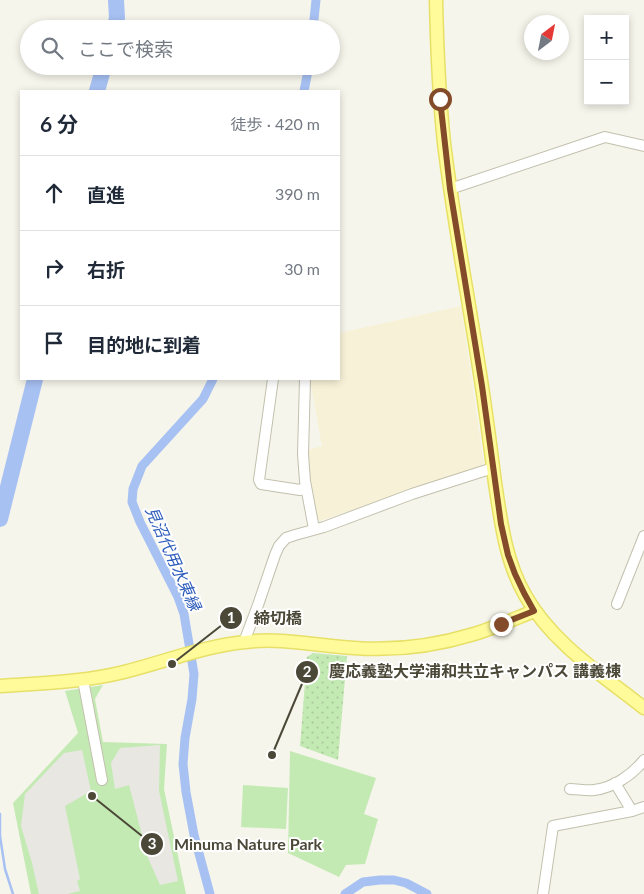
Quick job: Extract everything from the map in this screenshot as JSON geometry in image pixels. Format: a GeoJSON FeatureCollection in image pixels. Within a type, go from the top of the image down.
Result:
{"type":"FeatureCollection","features":[{"type":"Feature","properties":{"kind":"main road"},"geometry":{"type":"LineString","coordinates":[[436,0],[440,99],[450,189],[482,386],[501,524],[508,555],[524,593],[534,611],[548,628],[563,644],[644,708]]}},
{"type":"Feature","properties":{"kind":"main road"},"geometry":{"type":"LineString","coordinates":[[0,686],[83,680],[123,672],[182,655],[244,642],[278,641],[354,648],[408,648],[434,644],[476,633],[534,611]]}},
{"type":"Feature","properties":{"kind":"street"},"geometry":{"type":"LineString","coordinates":[[450,189],[605,137],[644,146]]}},
{"type":"Feature","properties":{"kind":"street"},"geometry":{"type":"LineString","coordinates":[[273,380],[259,480],[261,484],[300,490],[306,487]]}},
{"type":"Feature","properties":{"kind":"street"},"geometry":{"type":"LineString","coordinates":[[305,380],[303,454],[306,487],[314,529]]}},
{"type":"Feature","properties":{"kind":"street"},"geometry":{"type":"LineString","coordinates":[[244,642],[275,555],[279,546],[286,538],[324,527],[412,494],[493,468]]}},
{"type":"Feature","properties":{"kind":"street"},"geometry":{"type":"LineString","coordinates":[[617,604],[644,536]]}},
{"type":"Feature","properties":{"kind":"street"},"geometry":{"type":"LineString","coordinates":[[83,680],[102,780]]}},
{"type":"Feature","properties":{"kind":"street"},"geometry":{"type":"LineString","coordinates":[[570,789],[594,790],[615,783],[628,775],[644,760]]}},
{"type":"Feature","properties":{"kind":"street"},"geometry":{"type":"LineString","coordinates":[[615,783],[632,811]]}},
{"type":"Feature","properties":{"kind":"street"},"geometry":{"type":"LineString","coordinates":[[543,894],[553,826],[644,807]]}},
{"type":"Feature","properties":{"kind":"shaded area"},"geometry":{"type":"Polygon","coordinates":[[[461,306],[484,466],[320,521],[317,518],[312,492],[308,450],[322,446],[310,380],[340,380],[340,333],[461,306]]]}},
{"type":"Feature","properties":{"kind":"shaded area"},"geometry":{"type":"Polygon","coordinates":[[[160,745],[159,791],[178,881],[160,885],[148,858],[129,785],[115,789],[111,763],[120,748],[160,745]]]}},
{"type":"Feature","properties":{"kind":"shaded area"},"geometry":{"type":"Polygon","coordinates":[[[82,750],[91,791],[65,806],[80,879],[77,881],[80,891],[67,894],[39,894],[21,826],[25,794],[64,753],[82,750]]]}},
{"type":"Feature","properties":{"kind":"green space"},"geometry":{"type":"Polygon","coordinates":[[[313,653],[347,656],[338,760],[300,746],[307,657],[313,653]]]}},
{"type":"Feature","properties":{"kind":"green space"},"geometry":{"type":"Polygon","coordinates":[[[103,685],[95,699],[103,742],[167,744],[164,789],[186,894],[31,894],[13,803],[78,733],[65,691],[103,685]]]}},
{"type":"Feature","properties":{"kind":"green space"},"geometry":{"type":"Polygon","coordinates":[[[290,751],[376,778],[364,814],[378,819],[365,864],[346,865],[339,877],[288,853],[290,751]]]}},
{"type":"Feature","properties":{"kind":"green space"},"geometry":{"type":"Polygon","coordinates":[[[243,785],[288,788],[286,829],[241,827],[243,785]]]}},
{"type":"Feature","properties":{"kind":"waterway"},"geometry":{"type":"LineString","coordinates":[[116,0],[116,20]]}},
{"type":"Feature","properties":{"kind":"waterway","name":"見沼代用水東縁"},"geometry":{"type":"LineString","coordinates":[[314,20],[316,0]]}},
{"type":"Feature","properties":{"kind":"waterway"},"geometry":{"type":"LineString","coordinates":[[97,90],[101,75]]}},
{"type":"Feature","properties":{"kind":"waterway","name":"見沼代用水東縁"},"geometry":{"type":"LineString","coordinates":[[304,90],[307,75]]}},
{"type":"Feature","properties":{"kind":"waterway"},"geometry":{"type":"LineString","coordinates":[[0,519],[35,380]]}},
{"type":"Feature","properties":{"kind":"waterway","name":"見沼代用水東縁"},"geometry":{"type":"LineString","coordinates":[[210,894],[194,835],[183,764],[194,674],[184,614],[178,597],[140,522],[132,502],[133,489],[142,466],[203,399],[212,380]]}},
{"type":"Feature","properties":{"kind":"waterway"},"geometry":{"type":"LineString","coordinates":[[0,814],[0,836],[5,869],[13,894]]}},
{"type":"Feature","properties":{"kind":"waterway","name":"見沼代用水東縁"},"geometry":{"type":"LineString","coordinates":[[345,894],[363,882],[380,880],[394,880],[406,883],[427,894]]}},
{"type":"Feature","properties":{"kind":"place","name":"締切橋"},"geometry":{"type":"Point","coordinates":[172,664]}},
{"type":"Feature","properties":{"kind":"place","name":"慶応義塾大学浦和共立キャンパス 講義棟"},"geometry":{"type":"Point","coordinates":[272,755]}},
{"type":"Feature","properties":{"kind":"place","name":"Minuma Nature Park"},"geometry":{"type":"Point","coordinates":[92,796]}},
{"type":"Feature","properties":{"kind":"route"},"geometry":{"type":"LineString","coordinates":[[440,99],[450,189],[482,386],[501,524],[508,555],[515,574],[534,611],[501,624]]}}]}
